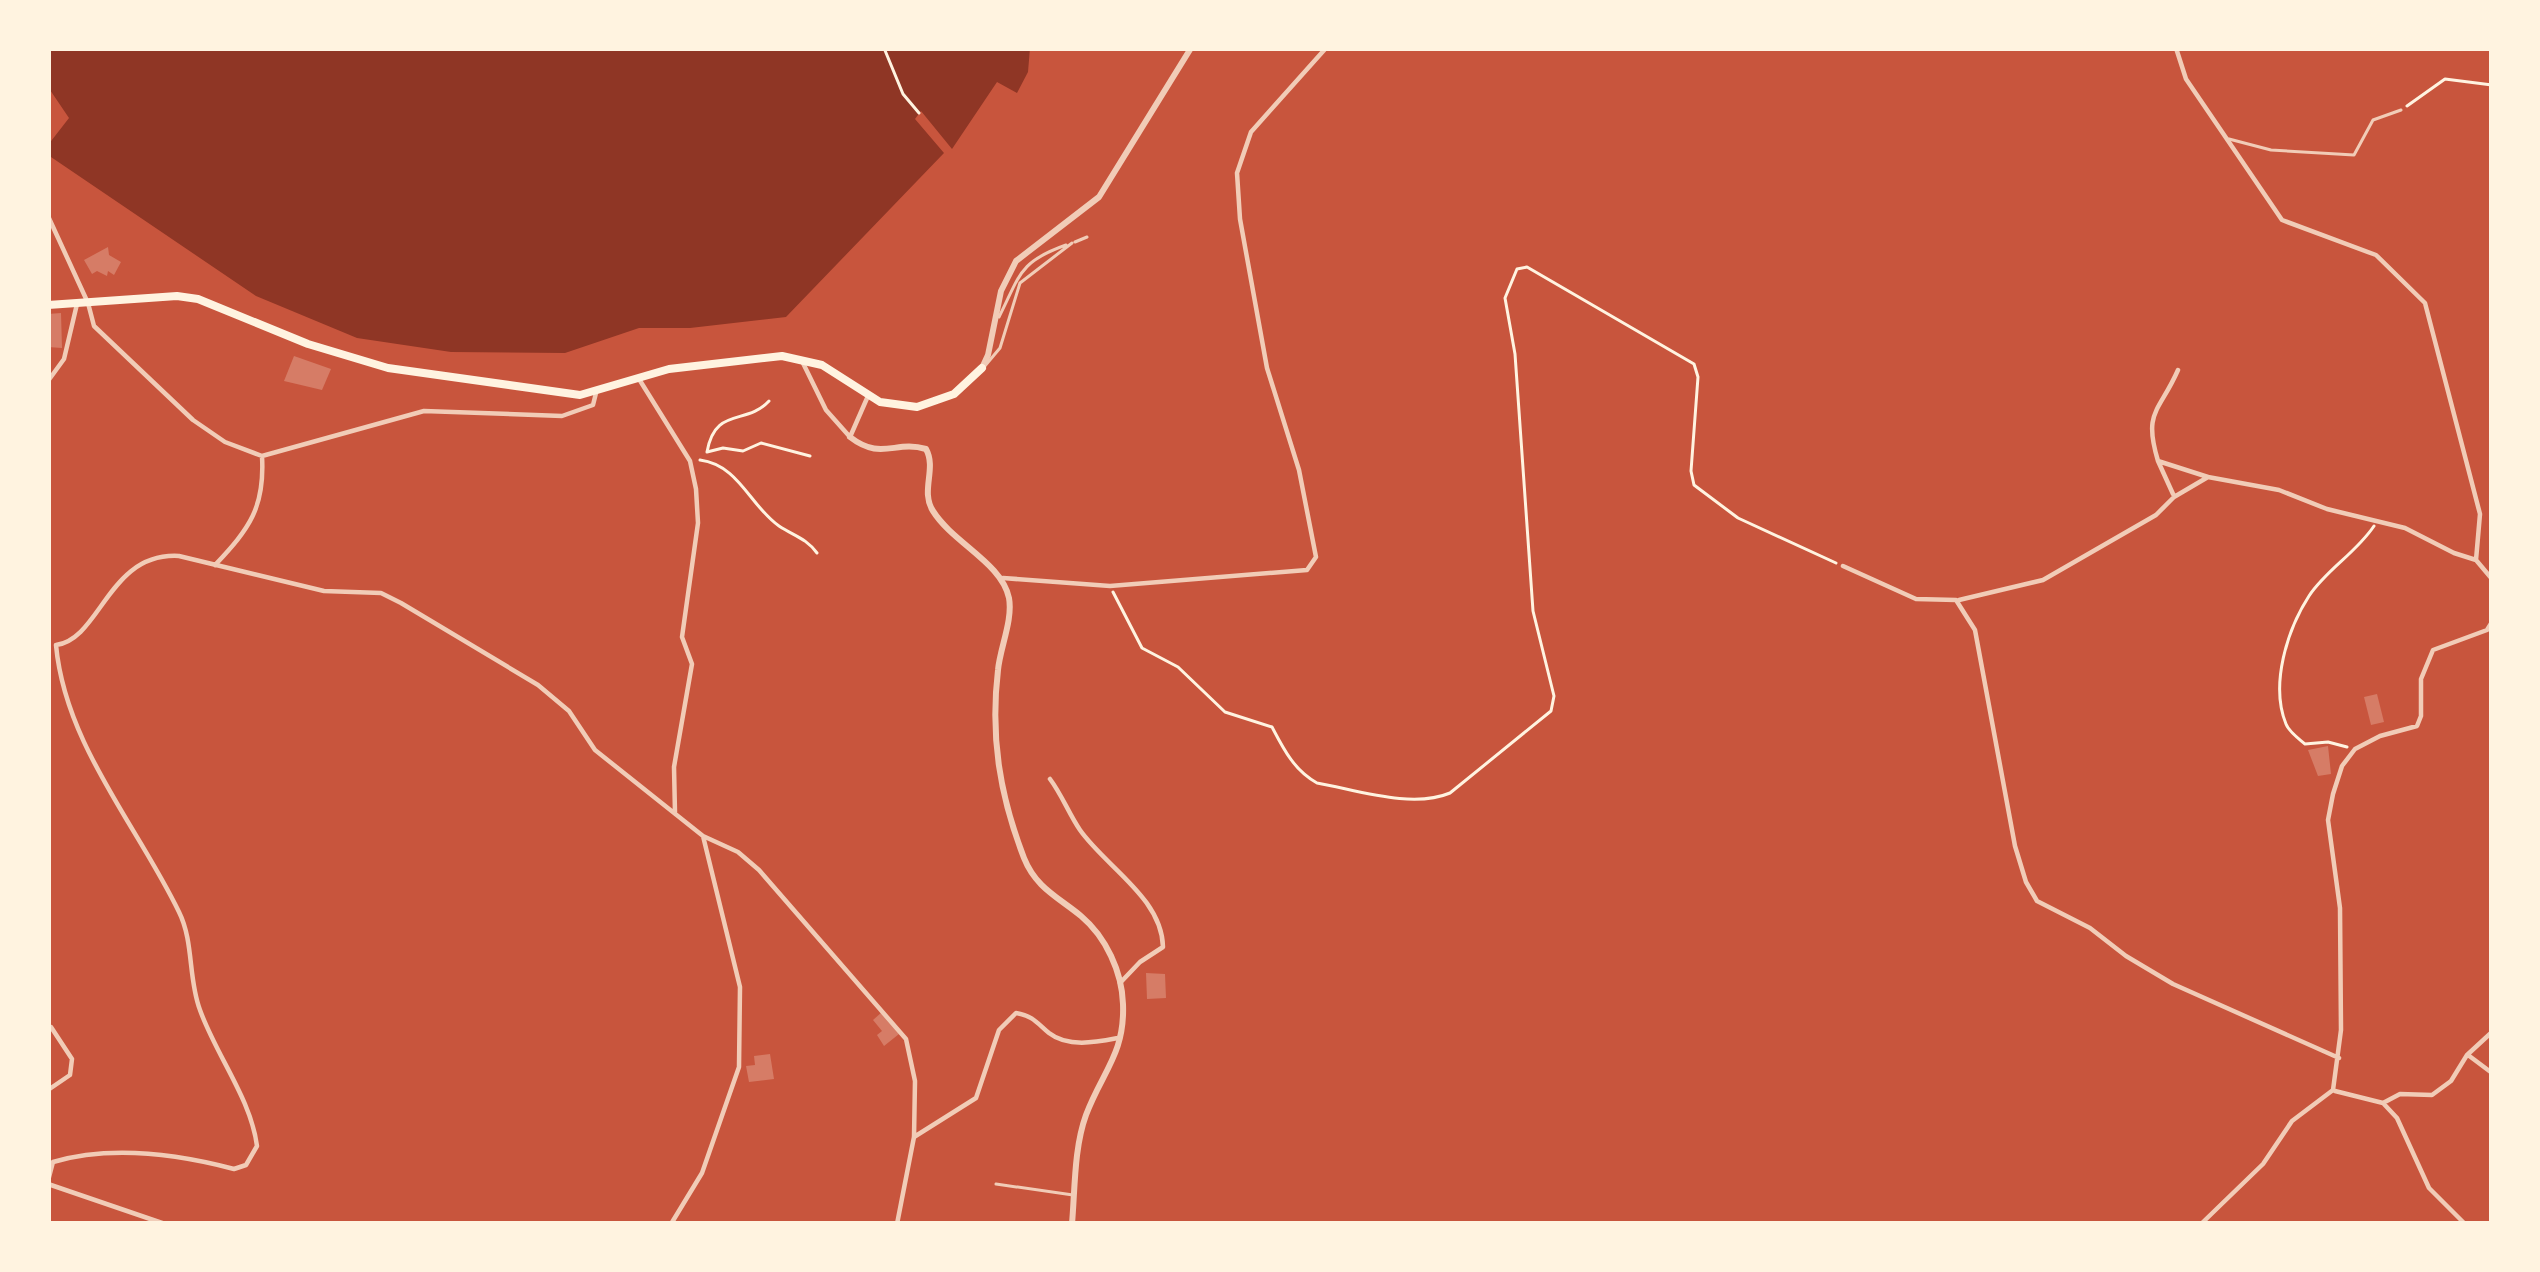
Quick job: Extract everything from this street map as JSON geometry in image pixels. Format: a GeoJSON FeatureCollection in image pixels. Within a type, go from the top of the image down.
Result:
{"type":"FeatureCollection","features":[{"type":"Feature","properties":{"kind":"main road"},"geometry":{"type":"LineString","coordinates":[[48,305],[176,296],[198,299],[325,350],[388,368],[544,393],[596,393],[683,366],[770,357],[800,358],[836,372],[868,396],[893,406],[926,405],[954,394],[982,368]]}},
{"type":"Feature","properties":{"kind":"street"},"geometry":{"type":"LineString","coordinates":[[982,368],[1001,291],[1016,261],[1099,197],[1191,48]]}},
{"type":"Feature","properties":{"kind":"street"},"geometry":{"type":"LineString","coordinates":[[800,358],[826,410],[864,448],[926,449],[931,464],[929,506],[958,543],[1003,578],[1110,586],[1307,570],[1316,557],[1299,470],[1267,368],[1240,219],[1237,173],[1251,132],[1326,48]]}},
{"type":"Feature","properties":{"kind":"street"},"geometry":{"type":"LineString","coordinates":[[2176,48],[2186,79],[2282,220],[2376,255],[2426,303],[2480,514],[2476,560]]}},
{"type":"Feature","properties":{"kind":"street"},"geometry":{"type":"LineString","coordinates":[[48,216],[94,326],[193,420],[225,442],[262,457],[424,411],[562,416],[593,405],[596,393]]}},
{"type":"Feature","properties":{"kind":"street"},"geometry":{"type":"LineString","coordinates":[[48,381],[64,359],[83,303]]}},
{"type":"Feature","properties":{"kind":"street"},"geometry":{"type":"LineString","coordinates":[[2174,497],[2151,436],[2152,414],[2178,370]]}},
{"type":"Feature","properties":{"kind":"street"},"geometry":{"type":"LineString","coordinates":[[639,379],[690,461],[698,523],[682,638],[692,664],[674,766],[675,813]]}},
{"type":"Feature","properties":{"kind":"street"},"geometry":{"type":"LineString","coordinates":[[850,437],[868,396]]}},
{"type":"Feature","properties":{"kind":"street"},"geometry":{"type":"LineString","coordinates":[[215,565],[232,548],[264,494],[262,457]]}},
{"type":"Feature","properties":{"kind":"street"},"geometry":{"type":"LineString","coordinates":[[2158,461],[2208,477],[2279,490],[2405,528],[2476,560],[2492,579]]}},
{"type":"Feature","properties":{"kind":"street"},"geometry":{"type":"LineString","coordinates":[[1843,566],[1916,599],[1956,601],[2043,580],[2156,515],[2174,497],[2208,477]]}},
{"type":"Feature","properties":{"kind":"street"},"geometry":{"type":"LineString","coordinates":[[164,1224],[48,1182],[51,1160],[159,1154],[234,1169],[246,1165],[256,1146],[251,1123],[199,1008],[181,915],[112,795],[72,711],[52,645],[74,638],[147,557],[179,556],[324,591],[381,593],[400,603],[538,685],[569,711],[595,750],[643,791],[703,836],[738,852],[759,869],[838,966],[896,1024],[911,1054],[914,1137],[897,1224]]}},
{"type":"Feature","properties":{"kind":"street"},"geometry":{"type":"LineString","coordinates":[[1003,578],[1010,604],[995,711],[1001,791],[1031,873],[1052,897],[1094,929],[1107,947],[1120,983],[1123,1036],[1115,1062],[1084,1118],[1072,1224]]}},
{"type":"Feature","properties":{"kind":"street"},"geometry":{"type":"LineString","coordinates":[[1956,601],[1975,630],[2015,846],[2037,901],[2090,928],[2174,984],[2339,1058]]}},
{"type":"Feature","properties":{"kind":"street"},"geometry":{"type":"LineString","coordinates":[[2201,1224],[2263,1164],[2292,1121],[2333,1090],[2339,1058],[2340,908],[2328,820],[2342,766],[2355,749],[2417,726],[2421,679],[2433,650],[2487,630],[2492,622]]}},
{"type":"Feature","properties":{"kind":"street"},"geometry":{"type":"LineString","coordinates":[[1050,779],[1081,831],[1133,886],[1162,936],[1163,947],[1120,983]]}},
{"type":"Feature","properties":{"kind":"street"},"geometry":{"type":"LineString","coordinates":[[671,1224],[702,1173],[739,1067],[740,986],[703,836]]}},
{"type":"Feature","properties":{"kind":"street"},"geometry":{"type":"LineString","coordinates":[[914,1137],[976,1098],[999,1030],[1016,1013],[1034,1017],[1050,1034],[1064,1040],[1095,1043],[1123,1036]]}},
{"type":"Feature","properties":{"kind":"street"},"geometry":{"type":"LineString","coordinates":[[48,1090],[70,1075],[72,1059],[51,1027]]}},
{"type":"Feature","properties":{"kind":"street"},"geometry":{"type":"LineString","coordinates":[[2383,1103],[2400,1094],[2432,1095],[2451,1081],[2467,1055],[2492,1032]]}},
{"type":"Feature","properties":{"kind":"street"},"geometry":{"type":"LineString","coordinates":[[2467,1055],[2492,1073]]}},
{"type":"Feature","properties":{"kind":"street"},"geometry":{"type":"LineString","coordinates":[[2333,1090],[2383,1103],[2397,1118],[2428,1188],[2465,1224]]}},
{"type":"Feature","properties":{"kind":"lane"},"geometry":{"type":"LineString","coordinates":[[2228,139],[2271,149],[2354,155],[2373,120],[2401,110]]}},
{"type":"Feature","properties":{"kind":"lane"},"geometry":{"type":"LineString","coordinates":[[994,323],[1022,268],[1037,256],[1087,237]]}},
{"type":"Feature","properties":{"kind":"lane"},"geometry":{"type":"LineString","coordinates":[[982,368],[1000,348],[1019,283],[1072,243]]}},
{"type":"Feature","properties":{"kind":"lane"},"geometry":{"type":"LineString","coordinates":[[996,1184],[1075,1196]]}},
{"type":"Feature","properties":{"kind":"path"},"geometry":{"type":"LineString","coordinates":[[884,48],[903,94],[919,113]]}},
{"type":"Feature","properties":{"kind":"path"},"geometry":{"type":"LineString","coordinates":[[2401,110],[2445,79],[2492,85]]}},
{"type":"Feature","properties":{"kind":"path"},"geometry":{"type":"LineString","coordinates":[[1110,586],[1142,648],[1178,667],[1225,712],[1272,727],[1288,758],[1317,783],[1405,798],[1436,799],[1450,793],[1551,711],[1554,695],[1533,611],[1515,354],[1504,298],[1517,268],[1527,267],[1694,364],[1698,377],[1694,485],[1738,518],[1843,566]]}},
{"type":"Feature","properties":{"kind":"path"},"geometry":{"type":"LineString","coordinates":[[706,460],[710,438],[722,422],[759,412],[770,401]]}},
{"type":"Feature","properties":{"kind":"path"},"geometry":{"type":"LineString","coordinates":[[707,452],[742,451],[761,443],[811,456]]}},
{"type":"Feature","properties":{"kind":"path"},"geometry":{"type":"LineString","coordinates":[[690,461],[706,460],[735,478],[780,527],[808,540],[817,553]]}},
{"type":"Feature","properties":{"kind":"path"},"geometry":{"type":"LineString","coordinates":[[2355,749],[2328,742],[2305,744],[2286,728],[2278,683],[2290,637],[2310,594],[2361,546],[2377,523]]}},
{"type":"Feature","properties":{"kind":"shaded area"},"geometry":{"type":"Polygon","coordinates":[[[48,48],[1030,48],[1028,72],[1017,93],[997,82],[952,149],[921,111],[915,119],[944,153],[786,317],[690,328],[639,328],[565,353],[451,352],[357,338],[256,296],[48,155],[48,145],[69,118],[48,87],[48,48]]]}},
{"type":"Feature","properties":{"kind":"building"},"geometry":{"type":"Polygon","coordinates":[[[108,247],[109,255],[121,262],[114,275],[108,271],[107,276],[97,271],[92,274],[84,260],[108,247]]]}},
{"type":"Feature","properties":{"kind":"building"},"geometry":{"type":"Polygon","coordinates":[[[61,313],[62,348],[48,347],[48,314],[61,313]]]}},
{"type":"Feature","properties":{"kind":"building"},"geometry":{"type":"Polygon","coordinates":[[[294,356],[331,369],[322,390],[284,381],[294,356]]]}},
{"type":"Feature","properties":{"kind":"building"},"geometry":{"type":"Polygon","coordinates":[[[2377,694],[2384,722],[2371,725],[2364,697],[2377,694]]]}},
{"type":"Feature","properties":{"kind":"building"},"geometry":{"type":"Polygon","coordinates":[[[2328,746],[2331,774],[2318,776],[2308,750],[2328,746]]]}},
{"type":"Feature","properties":{"kind":"building"},"geometry":{"type":"Polygon","coordinates":[[[1146,973],[1165,974],[1166,998],[1147,999],[1146,973]]]}},
{"type":"Feature","properties":{"kind":"building"},"geometry":{"type":"Polygon","coordinates":[[[882,1012],[899,1034],[884,1046],[877,1035],[882,1031],[873,1020],[882,1012]]]}},
{"type":"Feature","properties":{"kind":"building"},"geometry":{"type":"Polygon","coordinates":[[[770,1054],[774,1079],[749,1082],[746,1066],[755,1065],[754,1056],[770,1054]]]}}]}
